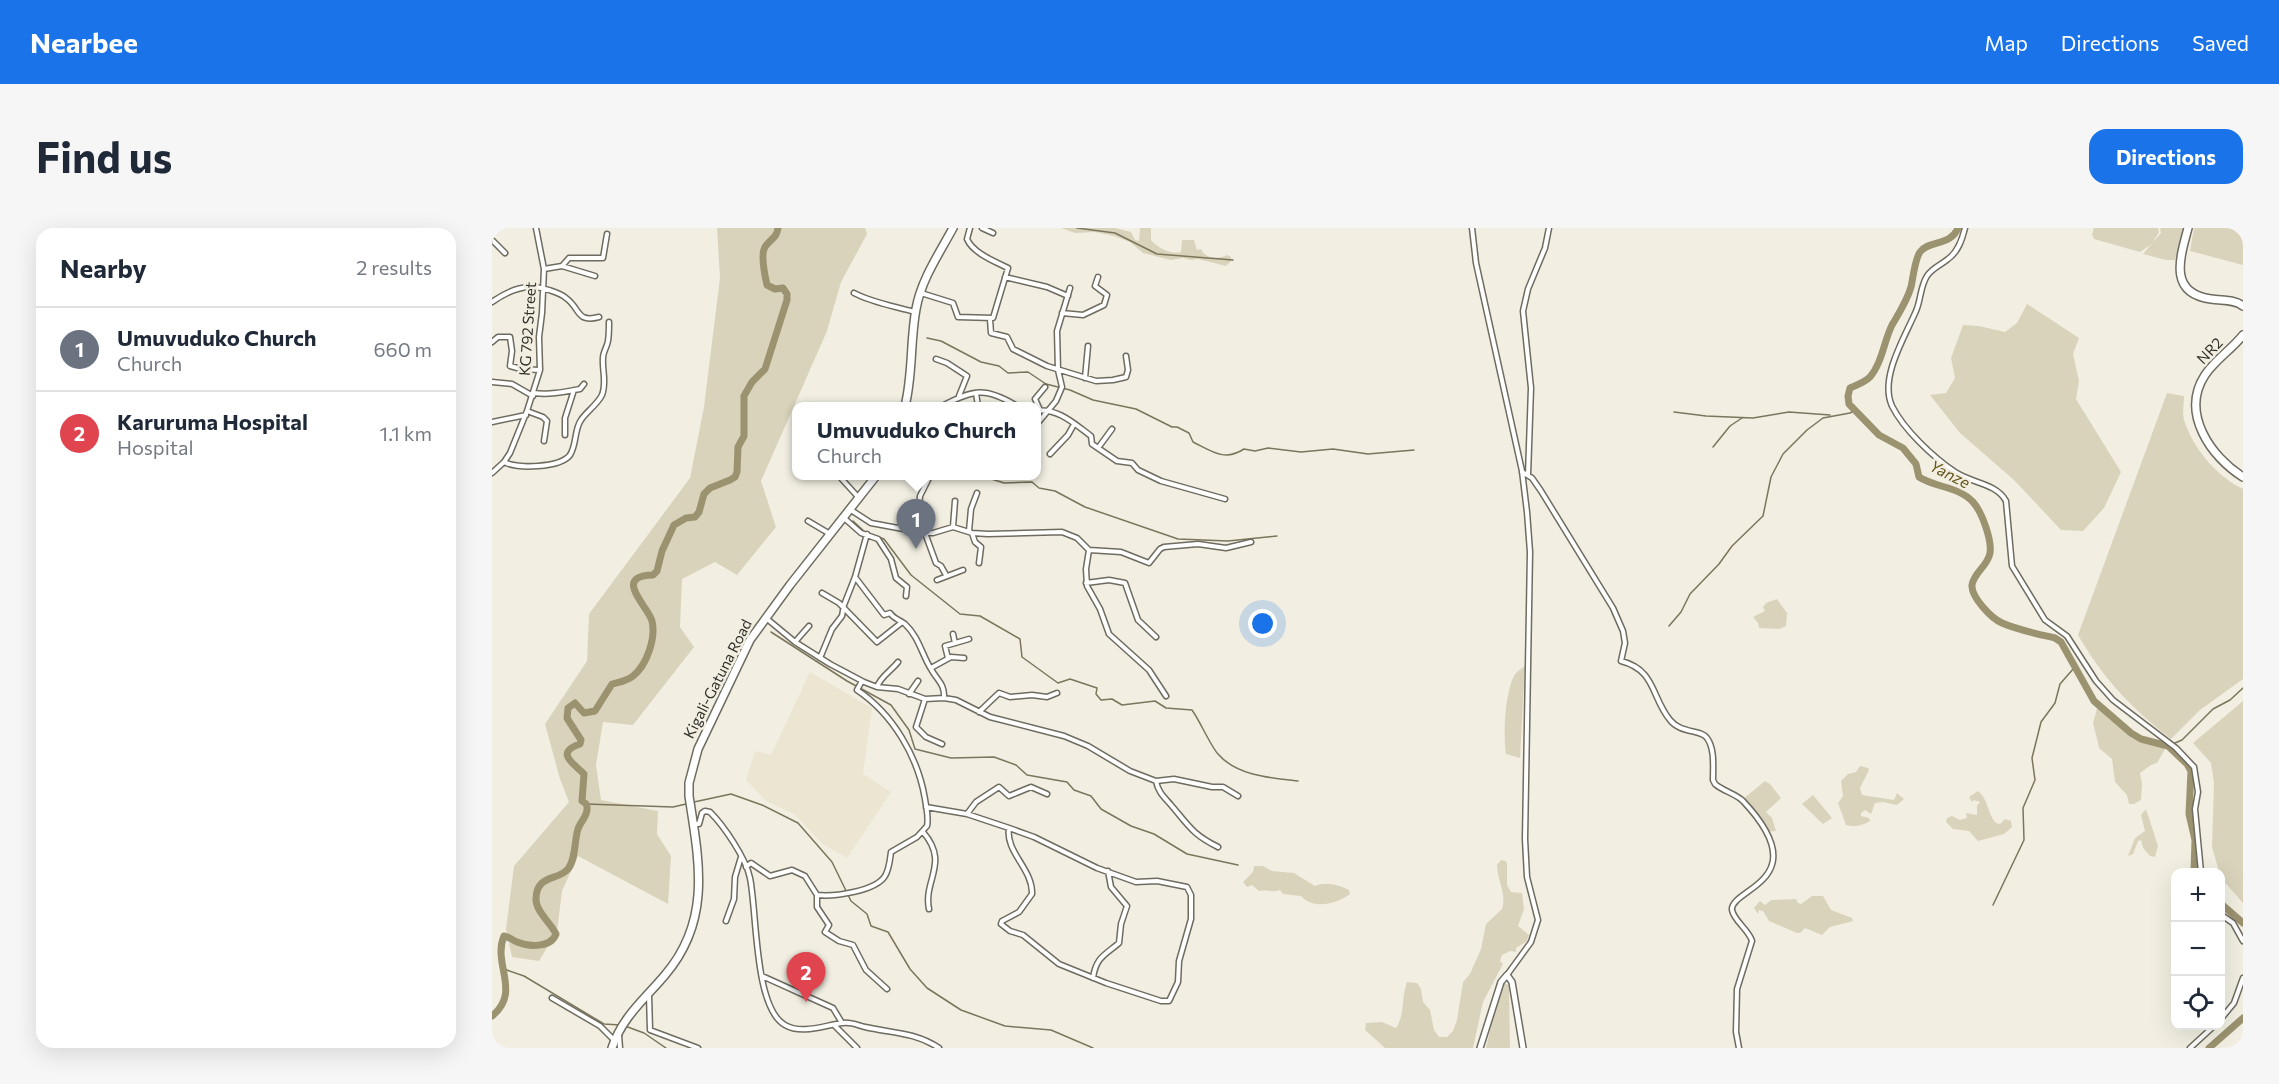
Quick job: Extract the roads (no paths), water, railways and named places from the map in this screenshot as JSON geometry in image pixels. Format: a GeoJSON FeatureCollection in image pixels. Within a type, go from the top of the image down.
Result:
{"type":"FeatureCollection","features":[{"type":"Feature","properties":{"kind":"highway"},"geometry":{"type":"LineString","coordinates":[[905,402],[909,386],[915,312],[921,293],[953,228]]}},
{"type":"Feature","properties":{"kind":"highway"},"geometry":{"type":"LineString","coordinates":[[2188,228],[2179,268],[2188,289],[2198,296],[2230,301],[2243,306]]}},
{"type":"Feature","properties":{"kind":"highway","name":"NR2"},"geometry":{"type":"LineString","coordinates":[[2243,335],[2205,375],[2196,402],[2199,425],[2206,438],[2226,464],[2243,477]]}},
{"type":"Feature","properties":{"kind":"highway","name":"Kigali-Gatuna Road"},"geometry":{"type":"LineString","coordinates":[[613,1044],[626,1018],[670,969],[687,940],[697,914],[700,877],[689,796],[698,748],[750,640],[765,617],[873,480]]}},
{"type":"Feature","properties":{"kind":"main road"},"geometry":{"type":"LineString","coordinates":[[1480,1048],[1501,982],[1507,975],[1512,982],[1523,1048]]}},
{"type":"Feature","properties":{"kind":"street","name":"KG 792 Street"},"geometry":{"type":"LineString","coordinates":[[504,462],[526,413],[540,370],[539,337],[544,269],[536,228]]}},
{"type":"Feature","properties":{"kind":"street"},"geometry":{"type":"LineString","coordinates":[[921,293],[953,303],[958,317],[993,318],[1008,268],[982,254],[968,241],[970,228]]}},
{"type":"Feature","properties":{"kind":"street"},"geometry":{"type":"LineString","coordinates":[[982,228],[993,233]]}},
{"type":"Feature","properties":{"kind":"street"},"geometry":{"type":"LineString","coordinates":[[1472,228],[1476,263],[1522,471],[1530,552],[1525,848],[1527,877],[1538,920],[1531,942],[1507,975]]}},
{"type":"Feature","properties":{"kind":"street"},"geometry":{"type":"LineString","coordinates":[[1528,476],[1531,388],[1522,310],[1545,248],[1549,228]]}},
{"type":"Feature","properties":{"kind":"street"},"geometry":{"type":"LineString","coordinates":[[1965,228],[1956,252],[1931,270],[1924,282],[1916,311],[1897,354],[1890,379],[1889,400],[1896,415],[1911,434],[1942,461],[1956,472],[1991,488],[2003,497],[2006,501],[2012,566],[2045,620],[2067,636],[2096,681],[2113,700],[2192,763],[2198,792],[2195,809],[2201,868]]}},
{"type":"Feature","properties":{"kind":"street"},"geometry":{"type":"LineString","coordinates":[[562,266],[569,258],[603,258],[607,234]]}},
{"type":"Feature","properties":{"kind":"street"},"geometry":{"type":"LineString","coordinates":[[492,240],[505,253]]}},
{"type":"Feature","properties":{"kind":"street"},"geometry":{"type":"LineString","coordinates":[[544,269],[562,266],[595,276]]}},
{"type":"Feature","properties":{"kind":"street"},"geometry":{"type":"LineString","coordinates":[[1005,277],[1047,287],[1068,296]]}},
{"type":"Feature","properties":{"kind":"street"},"geometry":{"type":"LineString","coordinates":[[1062,313],[1083,315],[1104,305],[1107,295],[1095,286],[1098,277]]}},
{"type":"Feature","properties":{"kind":"street"},"geometry":{"type":"LineString","coordinates":[[492,302],[520,287],[532,286],[566,297],[584,319],[599,317]]}},
{"type":"Feature","properties":{"kind":"street"},"geometry":{"type":"LineString","coordinates":[[1041,419],[1056,401],[1062,387],[1058,370],[1057,331],[1070,288]]}},
{"type":"Feature","properties":{"kind":"street"},"geometry":{"type":"LineString","coordinates":[[854,293],[873,302],[894,305],[915,312]]}},
{"type":"Feature","properties":{"kind":"street"},"geometry":{"type":"LineString","coordinates":[[990,319],[991,333],[1007,337],[1013,349],[1047,366],[1096,381],[1126,377],[1128,369],[1126,356]]}},
{"type":"Feature","properties":{"kind":"street"},"geometry":{"type":"LineString","coordinates":[[492,473],[504,462],[517,466],[542,465],[565,459],[569,455],[575,445],[580,422],[603,391],[605,383],[603,360],[609,322]]}},
{"type":"Feature","properties":{"kind":"street"},"geometry":{"type":"LineString","coordinates":[[492,342],[498,337],[510,337],[512,351],[510,366],[540,370]]}},
{"type":"Feature","properties":{"kind":"street"},"geometry":{"type":"LineString","coordinates":[[1085,378],[1088,346]]}},
{"type":"Feature","properties":{"kind":"street"},"geometry":{"type":"LineString","coordinates":[[936,359],[967,376],[958,397]]}},
{"type":"Feature","properties":{"kind":"street"},"geometry":{"type":"LineString","coordinates":[[492,382],[512,384],[533,394],[548,395],[580,389],[584,384]]}},
{"type":"Feature","properties":{"kind":"street"},"geometry":{"type":"LineString","coordinates":[[1036,402],[1035,399],[1045,387]]}},
{"type":"Feature","properties":{"kind":"street"},"geometry":{"type":"LineString","coordinates":[[565,435],[565,418],[574,390]]}},
{"type":"Feature","properties":{"kind":"street"},"geometry":{"type":"LineString","coordinates":[[949,402],[958,397],[988,392],[1006,402]]}},
{"type":"Feature","properties":{"kind":"street"},"geometry":{"type":"LineString","coordinates":[[976,393],[977,402]]}},
{"type":"Feature","properties":{"kind":"street"},"geometry":{"type":"LineString","coordinates":[[1041,410],[1060,414],[1073,426],[1078,426],[1091,436],[1092,444],[1117,460],[1132,463],[1138,470],[1161,480],[1225,499]]}},
{"type":"Feature","properties":{"kind":"street"},"geometry":{"type":"LineString","coordinates":[[492,422],[526,413],[543,417],[547,421],[544,441]]}},
{"type":"Feature","properties":{"kind":"street"},"geometry":{"type":"LineString","coordinates":[[1050,454],[1068,435],[1073,426]]}},
{"type":"Feature","properties":{"kind":"street"},"geometry":{"type":"LineString","coordinates":[[1098,448],[1112,429]]}},
{"type":"Feature","properties":{"kind":"street"},"geometry":{"type":"LineString","coordinates":[[1522,471],[1541,491],[1613,608],[1625,643],[1622,661],[1634,665],[1646,674],[1668,718],[1675,726],[1685,731],[1702,733],[1707,738],[1711,748],[1715,784],[1741,799],[1763,826],[1772,847],[1773,862],[1767,876],[1756,887],[1736,900],[1732,907],[1733,913],[1752,941],[1737,990],[1736,1032],[1740,1048]]}},
{"type":"Feature","properties":{"kind":"street"},"geometry":{"type":"LineString","coordinates":[[842,480],[859,499]]}},
{"type":"Feature","properties":{"kind":"street"},"geometry":{"type":"LineString","coordinates":[[917,532],[920,496],[928,480]]}},
{"type":"Feature","properties":{"kind":"street"},"geometry":{"type":"LineString","coordinates":[[977,493],[972,507],[970,532],[975,542],[981,547],[979,563]]}},
{"type":"Feature","properties":{"kind":"street"},"geometry":{"type":"LineString","coordinates":[[953,527],[955,501]]}},
{"type":"Feature","properties":{"kind":"street"},"geometry":{"type":"LineString","coordinates":[[850,510],[871,523],[925,533],[953,527],[988,534],[1062,532],[1077,538],[1089,550],[1121,552],[1149,563],[1164,547],[1198,544],[1226,548],[1251,542]]}},
{"type":"Feature","properties":{"kind":"street"},"geometry":{"type":"LineString","coordinates":[[844,518],[857,530],[878,539],[891,558],[896,579],[907,587],[906,596]]}},
{"type":"Feature","properties":{"kind":"street"},"geometry":{"type":"LineString","coordinates":[[808,521],[830,535]]}},
{"type":"Feature","properties":{"kind":"street"},"geometry":{"type":"LineString","coordinates":[[925,533],[936,563],[941,566],[946,575]]}},
{"type":"Feature","properties":{"kind":"street"},"geometry":{"type":"LineString","coordinates":[[820,658],[832,629],[842,616],[867,534]]}},
{"type":"Feature","properties":{"kind":"street"},"geometry":{"type":"LineString","coordinates":[[1089,550],[1086,583],[1110,637],[1149,670],[1166,696]]}},
{"type":"Feature","properties":{"kind":"street"},"geometry":{"type":"LineString","coordinates":[[936,580],[963,570]]}},
{"type":"Feature","properties":{"kind":"street"},"geometry":{"type":"LineString","coordinates":[[855,577],[884,615],[890,613],[901,622],[921,646],[930,668],[943,685],[944,698]]}},
{"type":"Feature","properties":{"kind":"street"},"geometry":{"type":"LineString","coordinates":[[1086,583],[1109,580],[1125,583],[1138,620],[1156,637]]}},
{"type":"Feature","properties":{"kind":"street"},"geometry":{"type":"LineString","coordinates":[[822,592],[839,603],[877,642],[901,622]]}},
{"type":"Feature","properties":{"kind":"street"},"geometry":{"type":"LineString","coordinates":[[765,617],[795,642],[820,658],[877,687],[896,688],[925,699],[956,700],[978,712],[1076,741],[1130,771],[1156,781],[1174,779],[1223,787],[1238,796]]}},
{"type":"Feature","properties":{"kind":"street"},"geometry":{"type":"LineString","coordinates":[[795,642],[808,626]]}},
{"type":"Feature","properties":{"kind":"street"},"geometry":{"type":"LineString","coordinates":[[953,634],[954,643]]}},
{"type":"Feature","properties":{"kind":"street"},"geometry":{"type":"LineString","coordinates":[[948,658],[944,647],[969,639]]}},
{"type":"Feature","properties":{"kind":"street"},"geometry":{"type":"LineString","coordinates":[[930,668],[948,658],[964,658]]}},
{"type":"Feature","properties":{"kind":"street"},"geometry":{"type":"LineString","coordinates":[[877,687],[880,680],[892,671],[898,662]]}},
{"type":"Feature","properties":{"kind":"street"},"geometry":{"type":"LineString","coordinates":[[817,895],[839,895],[877,885],[887,873],[891,852],[922,832],[928,822],[917,768],[893,724],[879,707],[857,690],[862,681]]}},
{"type":"Feature","properties":{"kind":"street"},"geometry":{"type":"LineString","coordinates":[[909,694],[918,681]]}},
{"type":"Feature","properties":{"kind":"street"},"geometry":{"type":"LineString","coordinates":[[978,712],[999,693],[1010,697],[1032,695],[1047,697],[1057,693]]}},
{"type":"Feature","properties":{"kind":"street"},"geometry":{"type":"LineString","coordinates":[[925,699],[916,727],[926,737],[942,744]]}},
{"type":"Feature","properties":{"kind":"street"},"geometry":{"type":"LineString","coordinates":[[1156,781],[1163,798],[1186,825],[1218,847]]}},
{"type":"Feature","properties":{"kind":"street"},"geometry":{"type":"LineString","coordinates":[[967,814],[976,802],[999,787],[1009,796],[1031,787],[1047,794]]}},
{"type":"Feature","properties":{"kind":"street"},"geometry":{"type":"LineString","coordinates":[[926,807],[967,814],[1009,828],[1034,837],[1097,868],[1136,882],[1157,881],[1187,886],[1191,895],[1191,919],[1180,954],[1178,982],[1168,1002],[1059,964],[1023,935],[1010,931],[1001,924],[1002,921],[1019,912],[1032,894],[1031,882],[1009,841],[1009,828]]}},
{"type":"Feature","properties":{"kind":"street"},"geometry":{"type":"LineString","coordinates":[[693,824],[699,824],[702,813],[711,812],[746,867],[751,887],[761,976],[769,1007],[774,1015],[785,1025],[802,1029],[842,1023],[892,1030],[928,1041],[939,1048]]}},
{"type":"Feature","properties":{"kind":"street"},"geometry":{"type":"LineString","coordinates":[[922,832],[932,844],[934,855],[935,872],[927,900],[928,909]]}},
{"type":"Feature","properties":{"kind":"street"},"geometry":{"type":"LineString","coordinates":[[726,921],[734,899],[735,877],[741,856]]}},
{"type":"Feature","properties":{"kind":"street"},"geometry":{"type":"LineString","coordinates":[[746,867],[751,863],[770,876],[792,870],[799,872],[810,882],[817,895],[817,907],[829,924],[825,932],[839,941],[853,945],[866,970],[887,989]]}},
{"type":"Feature","properties":{"kind":"street"},"geometry":{"type":"LineString","coordinates":[[1094,978],[1101,956],[1119,943],[1121,924],[1127,910],[1125,901],[1111,887],[1108,871]]}},
{"type":"Feature","properties":{"kind":"street"},"geometry":{"type":"LineString","coordinates":[[2225,917],[2233,923],[2243,941]]}},
{"type":"Feature","properties":{"kind":"street"},"geometry":{"type":"LineString","coordinates":[[761,976],[833,1008],[842,1023]]}},
{"type":"Feature","properties":{"kind":"street"},"geometry":{"type":"LineString","coordinates":[[2225,1014],[2234,1003],[2243,978]]}},
{"type":"Feature","properties":{"kind":"street"},"geometry":{"type":"LineString","coordinates":[[649,993],[650,1029],[698,1048]]}},
{"type":"Feature","properties":{"kind":"street"},"geometry":{"type":"LineString","coordinates":[[552,998],[600,1026],[613,1044]]}},
{"type":"Feature","properties":{"kind":"street"},"geometry":{"type":"LineString","coordinates":[[835,1025],[857,1048]]}},
{"type":"Feature","properties":{"kind":"street"},"geometry":{"type":"LineString","coordinates":[[2190,1048],[2210,1030]]}},
{"type":"Feature","properties":{"kind":"street"},"geometry":{"type":"LineString","coordinates":[[618,1031],[620,1048]]}},
{"type":"Feature","properties":{"kind":"waterway"},"geometry":{"type":"LineString","coordinates":[[492,1016],[501,1007],[505,997],[506,988],[501,957],[504,936],[522,944],[539,945],[549,942],[556,934],[538,908],[537,890],[544,881],[564,873],[571,865],[578,829],[587,811],[586,804],[582,801],[584,774],[567,755],[568,751],[580,744],[581,740],[567,718],[568,708],[575,703],[584,713],[595,711],[612,684],[631,678],[638,671],[646,658],[653,628],[652,621],[633,586],[635,581],[641,577],[653,575],[657,571],[662,551],[674,525],[686,518],[695,517],[699,512],[704,494],[710,488],[735,477],[737,472],[738,447],[744,436],[744,396],[752,382],[765,369],[787,300],[787,294],[783,288],[775,289],[767,285],[763,266],[764,251],[778,228]]}},
{"type":"Feature","properties":{"kind":"waterway"},"geometry":{"type":"LineString","coordinates":[[1077,228],[1115,233],[1157,254],[1233,260]]}},
{"type":"Feature","properties":{"kind":"waterway","name":"Yanze"},"geometry":{"type":"LineString","coordinates":[[1958,228],[1950,238],[1924,248],[1918,255],[1911,287],[1889,331],[1877,365],[1868,379],[1850,388],[1849,404],[1879,435],[1903,448],[1916,464],[1919,477],[1961,493],[1973,502],[1983,519],[1988,534],[1990,553],[1972,585],[1978,601],[1987,612],[2002,623],[2055,638],[2061,642],[2094,701],[2131,733],[2141,739],[2168,746],[2187,764],[2191,771],[2189,814],[2195,840],[2194,868]]}},
{"type":"Feature","properties":{"kind":"waterway"},"geometry":{"type":"LineString","coordinates":[[927,338],[941,341],[981,362],[999,366],[1008,373],[1028,372],[1046,384],[1070,390],[1093,400],[1136,409],[1189,433],[1193,442],[1218,454],[1230,455],[1244,449],[1255,451],[1268,448],[1301,452],[1333,449],[1368,454],[1414,450]]}},
{"type":"Feature","properties":{"kind":"waterway"},"geometry":{"type":"LineString","coordinates":[[1669,626],[1681,612],[1690,594],[1719,564],[1732,546],[1763,516],[1771,477],[1783,454],[1823,418],[1855,410]]}},
{"type":"Feature","properties":{"kind":"waterway"},"geometry":{"type":"LineString","coordinates":[[1674,412],[1753,418],[1789,412],[1830,415]]}},
{"type":"Feature","properties":{"kind":"waterway"},"geometry":{"type":"LineString","coordinates":[[1713,447],[1730,426],[1742,418]]}},
{"type":"Feature","properties":{"kind":"waterway"},"geometry":{"type":"LineString","coordinates":[[995,480],[1004,483],[1032,482],[1039,488],[1055,491],[1085,507],[1178,539],[1228,541],[1277,536]]}},
{"type":"Feature","properties":{"kind":"waterway"},"geometry":{"type":"LineString","coordinates":[[853,521],[865,532],[884,539],[911,575],[960,614],[980,616],[1020,639],[1022,657],[1058,683],[1070,679],[1097,688],[1096,694],[1101,700],[1112,699],[1122,705],[1155,701],[1166,708],[1192,710],[1215,750],[1226,761],[1255,775],[1298,781]]}},
{"type":"Feature","properties":{"kind":"waterway"},"geometry":{"type":"LineString","coordinates":[[771,632],[847,681],[891,705],[909,730],[915,749],[951,758],[994,757],[1016,765],[1027,775],[1067,782],[1074,790],[1091,796],[1101,809],[1131,826],[1154,834],[1187,854],[1238,865]]}},
{"type":"Feature","properties":{"kind":"waterway"},"geometry":{"type":"LineString","coordinates":[[1993,905],[2024,840],[2023,808],[2035,780],[2032,758],[2041,722],[2055,703],[2060,684],[2074,668]]}},
{"type":"Feature","properties":{"kind":"waterway"},"geometry":{"type":"LineString","coordinates":[[2175,743],[2182,740],[2213,709],[2230,700],[2243,688]]}},
{"type":"Feature","properties":{"kind":"waterway"},"geometry":{"type":"LineString","coordinates":[[694,802],[731,794],[762,805],[798,823],[832,862],[851,901],[867,914],[871,926],[888,932],[910,969],[927,988],[961,1010],[1005,1026],[1051,1030],[1093,1048]]}},
{"type":"Feature","properties":{"kind":"waterway"},"geometry":{"type":"LineString","coordinates":[[586,804],[673,807],[686,804]]}},
{"type":"Feature","properties":{"kind":"waterway","name":"Yanze"},"geometry":{"type":"LineString","coordinates":[[2225,907],[2243,923]]}},
{"type":"Feature","properties":{"kind":"waterway"},"geometry":{"type":"LineString","coordinates":[[501,968],[524,976],[604,1024],[620,1025]]}},
{"type":"Feature","properties":{"kind":"waterway","name":"Yanze"},"geometry":{"type":"LineString","coordinates":[[2209,1048],[2243,1018]]}},
{"type":"Feature","properties":{"kind":"waterway"},"geometry":{"type":"LineString","coordinates":[[625,1026],[644,1033],[666,1048]]}},
{"type":"Feature","properties":{"kind":"place","name":"Umuvuduko Church"},"geometry":{"type":"Point","coordinates":[916,549]}},
{"type":"Feature","properties":{"kind":"place","name":"Karuruma Hospital"},"geometry":{"type":"Point","coordinates":[806,1002]}}]}
